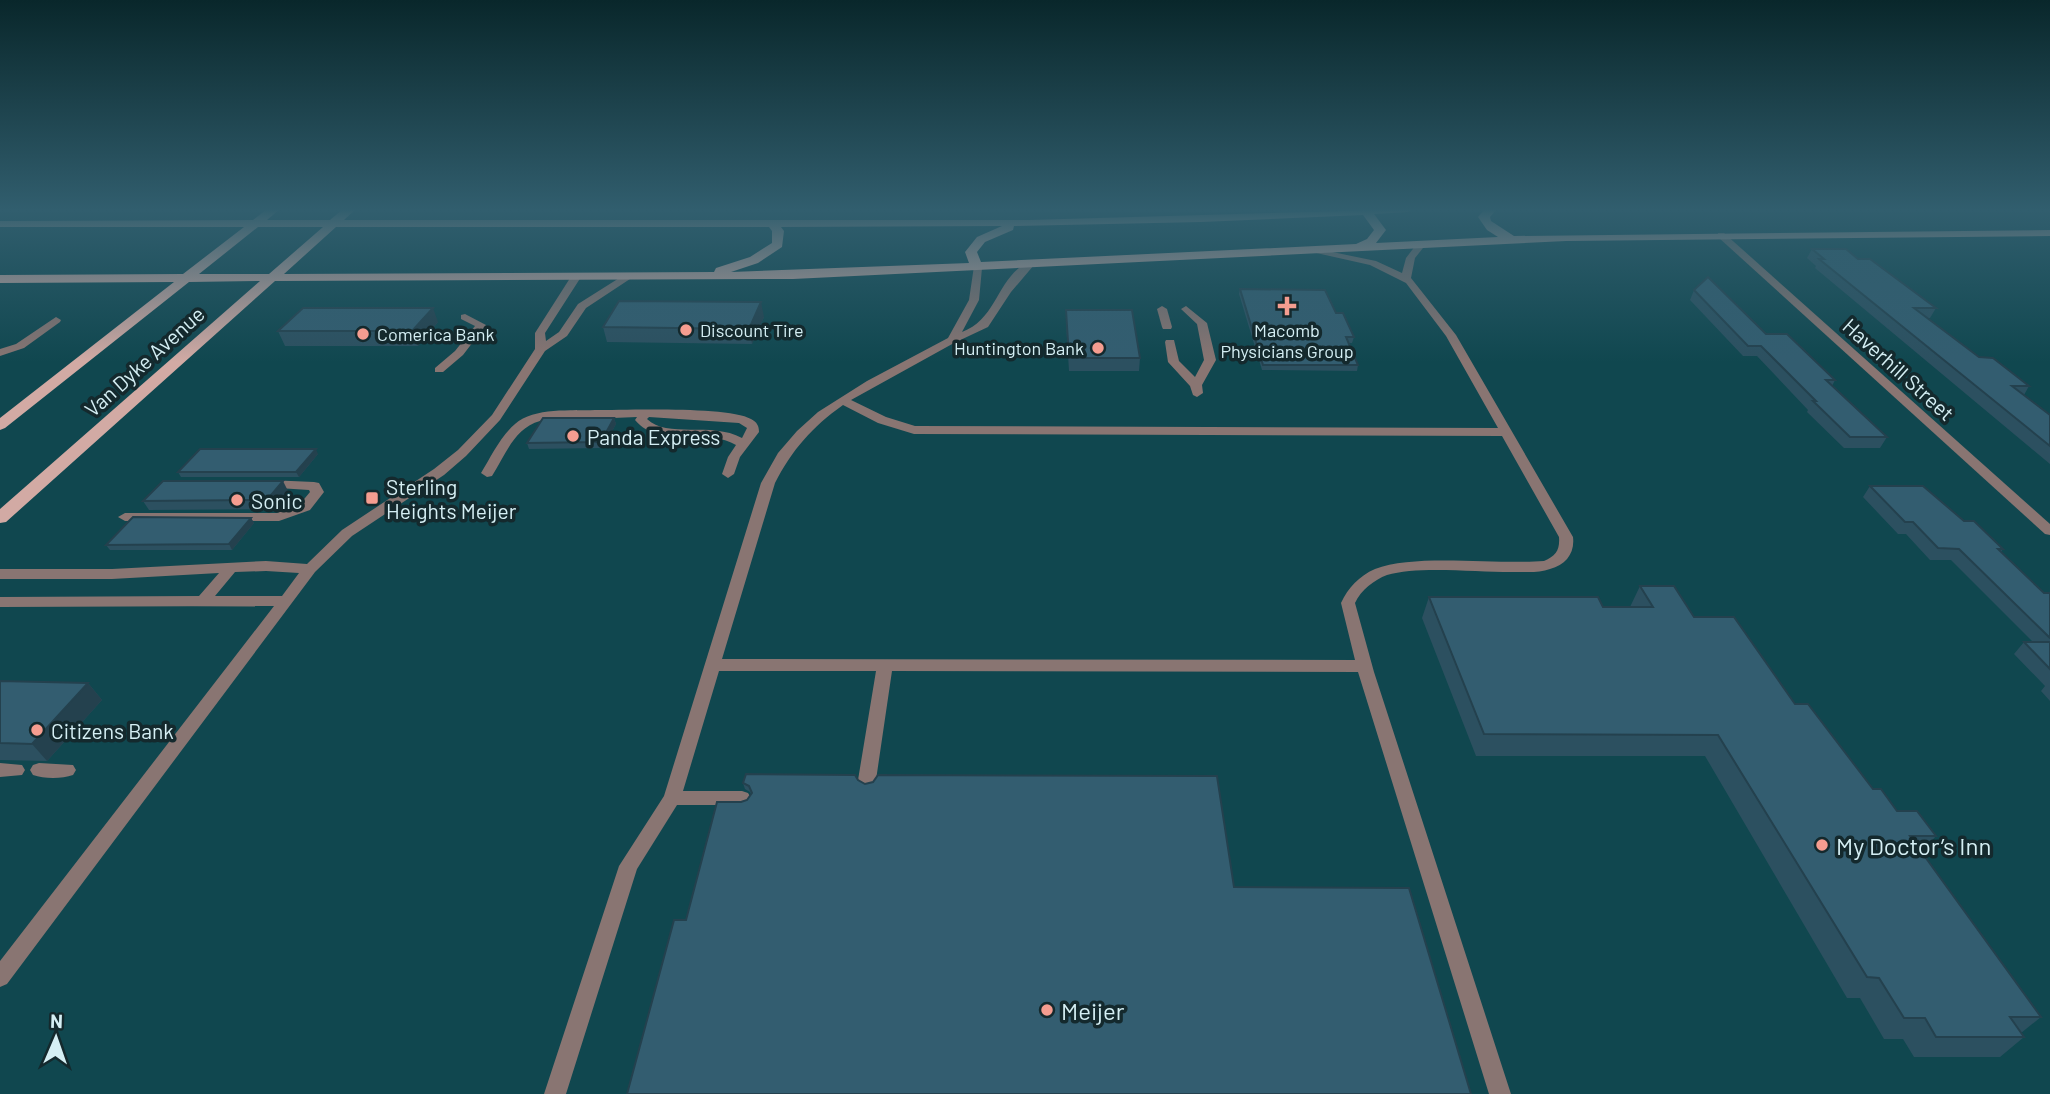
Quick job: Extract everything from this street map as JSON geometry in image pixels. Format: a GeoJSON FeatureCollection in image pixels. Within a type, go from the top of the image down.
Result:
{"type":"FeatureCollection","features":[{"type":"Feature","properties":{"kind":"main road","name":"Van Dyke Avenue"},"geometry":{"type":"LineString","coordinates":[[0,425],[209,260]]}},
{"type":"Feature","properties":{"kind":"main road","name":"Van Dyke Avenue"},"geometry":{"type":"LineString","coordinates":[[0,518],[292,260]]}},
{"type":"Feature","properties":{"kind":"main road"},"geometry":{"type":"LineString","coordinates":[[696,277],[751,260]]}},
{"type":"Feature","properties":{"kind":"main road"},"geometry":{"type":"LineString","coordinates":[[974,260],[977,268]]}},
{"type":"Feature","properties":{"kind":"main road"},"geometry":{"type":"LineString","coordinates":[[0,279],[696,277],[977,268],[1120,260]]}},
{"type":"Feature","properties":{"kind":"street"},"geometry":{"type":"LineString","coordinates":[[1354,260],[1373,264],[1407,277],[1443,323],[1562,527],[1567,544],[1565,553],[1556,563],[1546,566],[1393,569],[1367,579],[1350,596],[1348,603],[1365,666],[1500,1094]]}},
{"type":"Feature","properties":{"kind":"street"},"geometry":{"type":"LineString","coordinates":[[1407,277],[1410,260]]}},
{"type":"Feature","properties":{"kind":"street","name":"Haverhill Street"},"geometry":{"type":"LineString","coordinates":[[1749,260],[2050,531]]}},
{"type":"Feature","properties":{"kind":"street"},"geometry":{"type":"LineString","coordinates":[[555,1094],[628,866],[672,798],[772,474],[799,433],[817,417],[952,340],[981,327],[1015,279],[1029,265]]}},
{"type":"Feature","properties":{"kind":"street"},"geometry":{"type":"LineString","coordinates":[[952,340],[974,300],[977,268]]}},
{"type":"Feature","properties":{"kind":"street"},"geometry":{"type":"LineString","coordinates":[[541,349],[540,333],[576,277]]}},
{"type":"Feature","properties":{"kind":"street"},"geometry":{"type":"LineString","coordinates":[[0,977],[310,569],[347,533],[439,472],[476,441],[496,417],[541,349],[563,334],[582,306],[628,277]]}},
{"type":"Feature","properties":{"kind":"street"},"geometry":{"type":"LineString","coordinates":[[1162,309],[1167,327]]}},
{"type":"Feature","properties":{"kind":"street"},"geometry":{"type":"LineString","coordinates":[[1170,342],[1174,362],[1196,389],[1210,360],[1202,323],[1186,309]]}},
{"type":"Feature","properties":{"kind":"street"},"geometry":{"type":"LineString","coordinates":[[439,370],[459,353],[481,325],[465,317]]}},
{"type":"Feature","properties":{"kind":"street"},"geometry":{"type":"LineString","coordinates":[[0,353],[20,346],[56,320]]}},
{"type":"Feature","properties":{"kind":"street"},"geometry":{"type":"LineString","coordinates":[[843,401],[882,420],[914,430],[1506,432]]}},
{"type":"Feature","properties":{"kind":"street"},"geometry":{"type":"LineString","coordinates":[[487,473],[516,430],[529,420],[558,415],[710,415],[745,421],[753,427],[734,457],[728,474]]}},
{"type":"Feature","properties":{"kind":"street"},"geometry":{"type":"LineString","coordinates":[[644,415],[643,424],[654,430],[719,433],[743,444]]}},
{"type":"Feature","properties":{"kind":"street"},"geometry":{"type":"LineString","coordinates":[[125,517],[279,517],[304,507],[317,492],[314,486],[306,484],[253,484]]}},
{"type":"Feature","properties":{"kind":"street"},"geometry":{"type":"LineString","coordinates":[[0,574],[112,574],[266,566],[310,569]]}},
{"type":"Feature","properties":{"kind":"street"},"geometry":{"type":"LineString","coordinates":[[202,602],[231,568]]}},
{"type":"Feature","properties":{"kind":"street"},"geometry":{"type":"LineString","coordinates":[[0,602],[284,601]]}},
{"type":"Feature","properties":{"kind":"street"},"geometry":{"type":"LineString","coordinates":[[713,665],[1365,666]]}},
{"type":"Feature","properties":{"kind":"street"},"geometry":{"type":"LineString","coordinates":[[867,780],[885,665]]}},
{"type":"Feature","properties":{"kind":"street"},"geometry":{"type":"LineString","coordinates":[[39,770],[67,770]]}},
{"type":"Feature","properties":{"kind":"street"},"geometry":{"type":"LineString","coordinates":[[672,798],[743,798]]}},
{"type":"Feature","properties":{"kind":"building"},"geometry":{"type":"Polygon","coordinates":[[[1820,260],[1871,260],[1936,308],[1914,308],[1979,357],[1993,358],[2029,386],[2012,386],[2050,415],[2050,446],[1820,260]]]}},
{"type":"Feature","properties":{"kind":"building"},"geometry":{"type":"Polygon","coordinates":[[[1708,277],[1766,334],[1787,334],[1835,380],[1826,380],[1887,437],[1850,437],[1761,346],[1748,346],[1694,290],[1708,277]]]}},
{"type":"Feature","properties":{"kind":"building","name":"Macomb Physicians Group"},"geometry":{"type":"Polygon","coordinates":[[[1240,289],[1325,290],[1336,313],[1343,313],[1354,337],[1346,337],[1358,365],[1263,365],[1240,289]]]}},
{"type":"Feature","properties":{"kind":"building"},"geometry":{"type":"Polygon","coordinates":[[[619,301],[761,302],[749,329],[603,327],[619,301]]]}},
{"type":"Feature","properties":{"kind":"building"},"geometry":{"type":"Polygon","coordinates":[[[303,308],[433,308],[412,331],[278,331],[303,308]]]}},
{"type":"Feature","properties":{"kind":"building","name":"Huntington Bank"},"geometry":{"type":"Polygon","coordinates":[[[1066,310],[1132,310],[1140,358],[1069,358],[1066,310]]]}},
{"type":"Feature","properties":{"kind":"building","name":"Panda Express"},"geometry":{"type":"Polygon","coordinates":[[[543,418],[614,418],[601,442],[527,443],[543,418]]]}},
{"type":"Feature","properties":{"kind":"building"},"geometry":{"type":"Polygon","coordinates":[[[200,449],[316,449],[296,472],[178,472],[200,449]]]}},
{"type":"Feature","properties":{"kind":"building"},"geometry":{"type":"Polygon","coordinates":[[[163,481],[283,481],[267,500],[143,501],[163,481]]]}},
{"type":"Feature","properties":{"kind":"building"},"geometry":{"type":"Polygon","coordinates":[[[1870,486],[1923,486],[1964,521],[1974,521],[2003,549],[1998,549],[2044,593],[2050,593],[2050,638],[1959,549],[1938,548],[1913,522],[1905,522],[1870,486]]]}},
{"type":"Feature","properties":{"kind":"building"},"geometry":{"type":"Polygon","coordinates":[[[133,517],[251,518],[229,544],[106,545],[133,517]]]}},
{"type":"Feature","properties":{"kind":"building","name":"My Doctor’s Inn"},"geometry":{"type":"Polygon","coordinates":[[[1640,586],[1674,586],[1694,617],[1734,617],[1795,704],[1808,704],[1873,789],[1881,789],[1897,811],[1917,811],[1936,836],[1910,836],[2041,1017],[2010,1017],[2024,1037],[1936,1037],[1925,1018],[1904,1018],[1879,978],[1867,977],[1718,735],[1484,734],[1429,597],[1598,597],[1603,607],[1653,607],[1640,586]]]}},
{"type":"Feature","properties":{"kind":"building"},"geometry":{"type":"Polygon","coordinates":[[[2024,642],[2050,642],[2050,669],[2024,642]]]}},
{"type":"Feature","properties":{"kind":"building"},"geometry":{"type":"Polygon","coordinates":[[[0,681],[88,683],[32,744],[0,743],[0,681]]]}},
{"type":"Feature","properties":{"kind":"building","name":"Meijer"},"geometry":{"type":"Polygon","coordinates":[[[746,774],[855,775],[865,784],[873,782],[878,775],[1217,776],[1234,887],[1409,888],[1471,1094],[627,1094],[674,920],[686,920],[717,802],[747,800],[752,793],[749,786],[743,783],[746,774]]]}},
{"type":"Feature","properties":{"kind":"place","name":"Macomb Physicians Group"},"geometry":{"type":"Point","coordinates":[1287,306]}},
{"type":"Feature","properties":{"kind":"place","name":"Discount Tire"},"geometry":{"type":"Point","coordinates":[686,330]}},
{"type":"Feature","properties":{"kind":"place","name":"Comerica Bank"},"geometry":{"type":"Point","coordinates":[363,334]}},
{"type":"Feature","properties":{"kind":"place","name":"Huntington Bank"},"geometry":{"type":"Point","coordinates":[1098,348]}},
{"type":"Feature","properties":{"kind":"place","name":"Panda Express"},"geometry":{"type":"Point","coordinates":[573,436]}},
{"type":"Feature","properties":{"kind":"place","name":"Sterling Heights Meijer"},"geometry":{"type":"Point","coordinates":[372,498]}},
{"type":"Feature","properties":{"kind":"place","name":"Sonic"},"geometry":{"type":"Point","coordinates":[237,500]}},
{"type":"Feature","properties":{"kind":"place","name":"Citizens Bank"},"geometry":{"type":"Point","coordinates":[37,730]}},
{"type":"Feature","properties":{"kind":"place","name":"My Doctor’s Inn"},"geometry":{"type":"Point","coordinates":[1822,845]}},
{"type":"Feature","properties":{"kind":"place","name":"Meijer"},"geometry":{"type":"Point","coordinates":[1047,1010]}}]}
